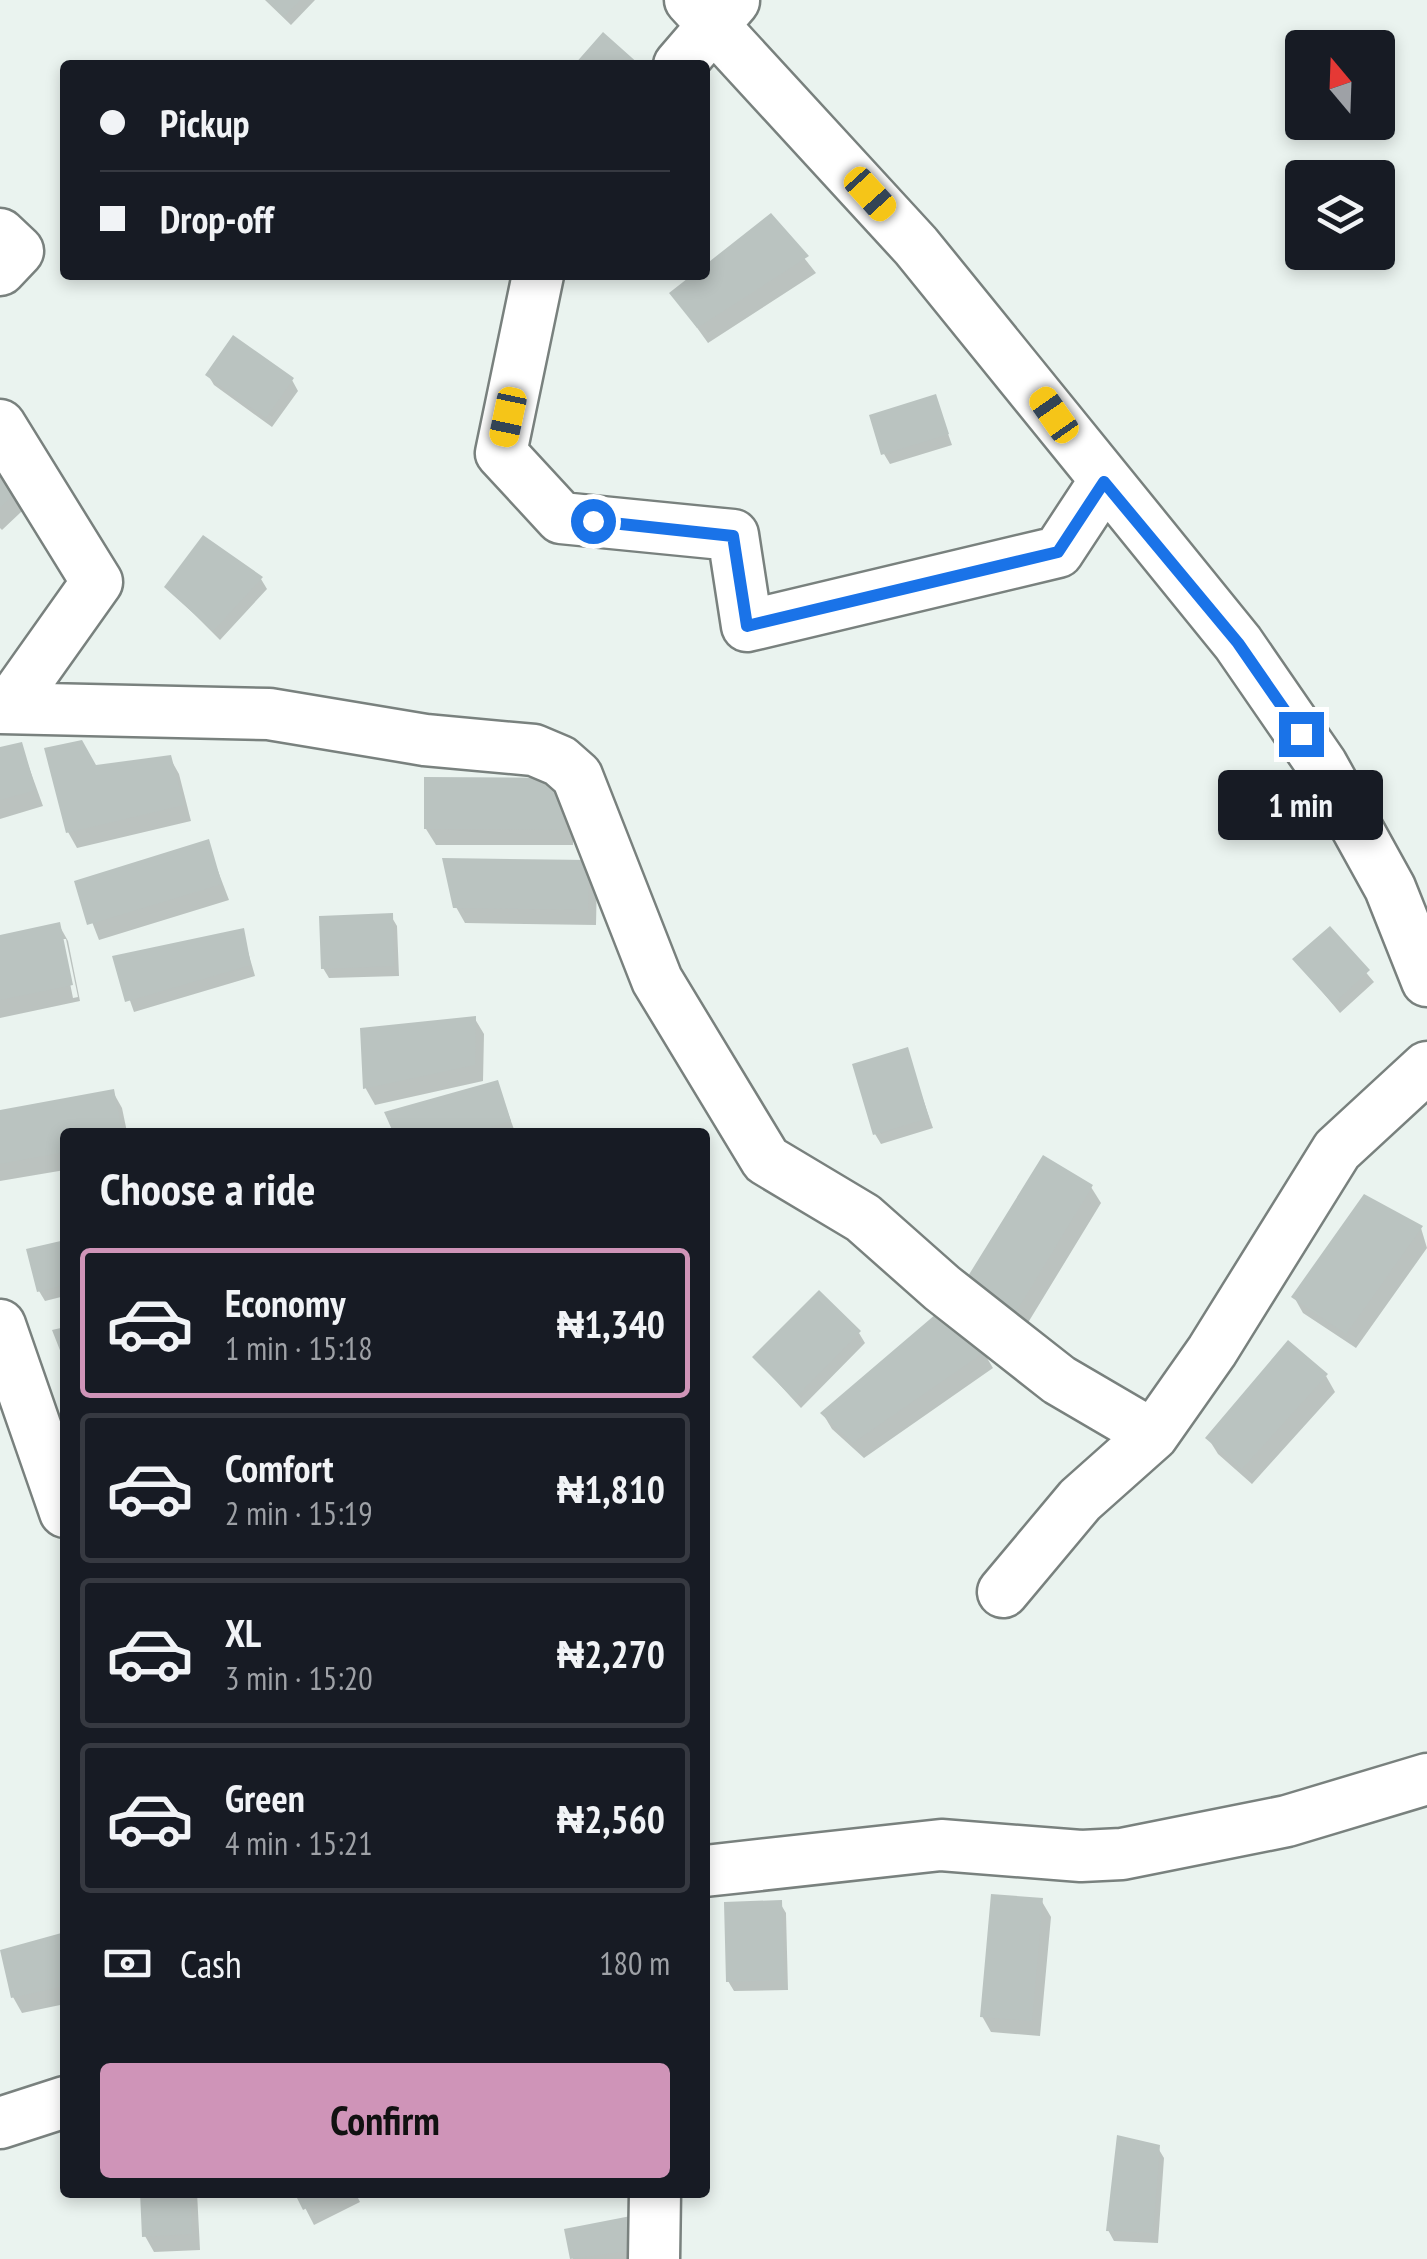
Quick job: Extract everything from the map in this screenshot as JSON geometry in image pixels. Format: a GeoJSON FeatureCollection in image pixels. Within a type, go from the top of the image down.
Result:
{"type":"FeatureCollection","features":[{"type":"Feature","properties":{"kind":"street"},"geometry":{"type":"LineString","coordinates":[[682,60],[714,9],[1037,390],[1104,482],[1238,643],[1322,765],[1390,888],[1427,981]]}},
{"type":"Feature","properties":{"kind":"street"},"geometry":{"type":"LineString","coordinates":[[0,234],[18,251],[0,270]]}},
{"type":"Feature","properties":{"kind":"street"},"geometry":{"type":"LineString","coordinates":[[537,280],[501,452],[561,518],[733,536],[747,626],[1058,552],[1104,482]]}},
{"type":"Feature","properties":{"kind":"street"},"geometry":{"type":"LineString","coordinates":[[0,425],[97,582],[4,707]]}},
{"type":"Feature","properties":{"kind":"street"},"geometry":{"type":"LineString","coordinates":[[4,707],[269,714],[425,740],[534,750],[560,761],[578,776],[657,980],[766,1160],[863,1218],[942,1288],[1059,1380],[1153,1435]]}},
{"type":"Feature","properties":{"kind":"street"},"geometry":{"type":"LineString","coordinates":[[1004,1592],[1080,1500],[1153,1435],[1212,1350],[1338,1150],[1427,1067]]}},
{"type":"Feature","properties":{"kind":"street"},"geometry":{"type":"LineString","coordinates":[[0,1325],[60,1498]]}},
{"type":"Feature","properties":{"kind":"street"},"geometry":{"type":"LineString","coordinates":[[710,1871],[941,1845],[1082,1856],[1122,1854],[1287,1821],[1427,1778]]}},
{"type":"Feature","properties":{"kind":"street"},"geometry":{"type":"LineString","coordinates":[[0,2123],[60,2104]]}},
{"type":"Feature","properties":{"kind":"street"},"geometry":{"type":"LineString","coordinates":[[654,2198],[654,2259]]}},
{"type":"Feature","properties":{"kind":"building"},"geometry":{"type":"Polygon","coordinates":[[[267,0],[300,0],[284,17],[267,0]]]}},
{"type":"Feature","properties":{"kind":"building"},"geometry":{"type":"Polygon","coordinates":[[[603,32],[634,60],[578,60],[603,32]]]}},
{"type":"Feature","properties":{"kind":"building"},"geometry":{"type":"Polygon","coordinates":[[[771,213],[809,256],[697,328],[669,293],[686,280],[710,280],[710,261],[771,213]]]}},
{"type":"Feature","properties":{"kind":"building"},"geometry":{"type":"Polygon","coordinates":[[[233,335],[294,378],[266,418],[205,375],[233,335]]]}},
{"type":"Feature","properties":{"kind":"building"},"geometry":{"type":"Polygon","coordinates":[[[936,394],[949,434],[881,455],[869,415],[936,394]]]}},
{"type":"Feature","properties":{"kind":"building"},"geometry":{"type":"Polygon","coordinates":[[[0,441],[31,479],[0,507],[0,441]]]}},
{"type":"Feature","properties":{"kind":"building"},"geometry":{"type":"Polygon","coordinates":[[[203,535],[263,577],[213,631],[164,587],[203,535]]]}},
{"type":"Feature","properties":{"kind":"building"},"geometry":{"type":"Polygon","coordinates":[[[82,740],[96,765],[171,755],[184,805],[66,833],[44,748],[82,740]]]}},
{"type":"Feature","properties":{"kind":"building"},"geometry":{"type":"Polygon","coordinates":[[[22,742],[36,790],[0,800],[0,747],[22,742]]]}},
{"type":"Feature","properties":{"kind":"building"},"geometry":{"type":"Polygon","coordinates":[[[424,777],[566,778],[565,830],[424,829],[424,777]]]}},
{"type":"Feature","properties":{"kind":"building"},"geometry":{"type":"Polygon","coordinates":[[[209,839],[222,884],[87,925],[74,881],[209,839]]]}},
{"type":"Feature","properties":{"kind":"building"},"geometry":{"type":"Polygon","coordinates":[[[442,858],[589,860],[588,910],[453,908],[442,858]]]}},
{"type":"Feature","properties":{"kind":"building"},"geometry":{"type":"Polygon","coordinates":[[[393,913],[394,966],[321,969],[319,916],[393,913]]]}},
{"type":"Feature","properties":{"kind":"building"},"geometry":{"type":"Polygon","coordinates":[[[60,922],[73,985],[0,1000],[0,935],[60,922]]]}},
{"type":"Feature","properties":{"kind":"building"},"geometry":{"type":"Polygon","coordinates":[[[1330,926],[1370,970],[1333,1004],[1292,959],[1330,926]]]}},
{"type":"Feature","properties":{"kind":"building"},"geometry":{"type":"Polygon","coordinates":[[[244,928],[251,965],[125,1002],[112,956],[244,928]]]}},
{"type":"Feature","properties":{"kind":"building"},"geometry":{"type":"Polygon","coordinates":[[[476,1016],[475,1065],[363,1089],[360,1028],[476,1016]]]}},
{"type":"Feature","properties":{"kind":"building"},"geometry":{"type":"Polygon","coordinates":[[[908,1047],[929,1118],[873,1135],[852,1064],[908,1047]]]}},
{"type":"Feature","properties":{"kind":"building"},"geometry":{"type":"Polygon","coordinates":[[[498,1080],[511,1121],[487,1128],[391,1128],[384,1112],[498,1080]]]}},
{"type":"Feature","properties":{"kind":"building"},"geometry":{"type":"Polygon","coordinates":[[[114,1089],[121,1128],[60,1128],[60,1153],[0,1164],[0,1110],[114,1089]]]}},
{"type":"Feature","properties":{"kind":"building"},"geometry":{"type":"Polygon","coordinates":[[[1043,1155],[1093,1185],[1016,1312],[965,1281],[1043,1155]]]}},
{"type":"Feature","properties":{"kind":"building"},"geometry":{"type":"Polygon","coordinates":[[[1364,1194],[1423,1226],[1346,1334],[1291,1297],[1364,1194]]]}},
{"type":"Feature","properties":{"kind":"building"},"geometry":{"type":"Polygon","coordinates":[[[60,1241],[60,1286],[37,1292],[26,1249],[60,1241]]]}},
{"type":"Feature","properties":{"kind":"building"},"geometry":{"type":"Polygon","coordinates":[[[819,1290],[861,1331],[794,1399],[752,1357],[819,1290]]]}},
{"type":"Feature","properties":{"kind":"building"},"geometry":{"type":"Polygon","coordinates":[[[936,1314],[986,1351],[853,1443],[820,1413],[936,1314]]]}},
{"type":"Feature","properties":{"kind":"building"},"geometry":{"type":"Polygon","coordinates":[[[60,1328],[60,1350],[52,1330],[60,1328]]]}},
{"type":"Feature","properties":{"kind":"building"},"geometry":{"type":"Polygon","coordinates":[[[1288,1340],[1328,1374],[1242,1469],[1205,1438],[1288,1340]]]}},
{"type":"Feature","properties":{"kind":"building"},"geometry":{"type":"Polygon","coordinates":[[[991,1894],[1043,1898],[1032,2021],[980,2017],[991,1894]]]}},
{"type":"Feature","properties":{"kind":"building"},"geometry":{"type":"Polygon","coordinates":[[[782,1900],[784,1980],[726,1982],[724,1902],[782,1900]]]}},
{"type":"Feature","properties":{"kind":"building"},"geometry":{"type":"Polygon","coordinates":[[[60,1933],[60,1987],[11,1998],[0,1950],[60,1933]]]}},
{"type":"Feature","properties":{"kind":"building"},"geometry":{"type":"Polygon","coordinates":[[[1117,2135],[1160,2145],[1153,2233],[1106,2231],[1117,2135]]]}},
{"type":"Feature","properties":{"kind":"building"},"geometry":{"type":"Polygon","coordinates":[[[140,2198],[190,2198],[192,2234],[142,2237],[140,2198]]]}},
{"type":"Feature","properties":{"kind":"building"},"geometry":{"type":"Polygon","coordinates":[[[297,2198],[327,2198],[303,2210],[297,2198]]]}},
{"type":"Feature","properties":{"kind":"building"},"geometry":{"type":"Polygon","coordinates":[[[636,2215],[643,2249],[570,2259],[564,2229],[636,2215]]]}},
{"type":"Feature","properties":{"kind":"route"},"geometry":{"type":"LineString","coordinates":[[593,521],[733,536],[747,626],[1058,552],[1104,482],[1238,643],[1301,734]]}}]}
